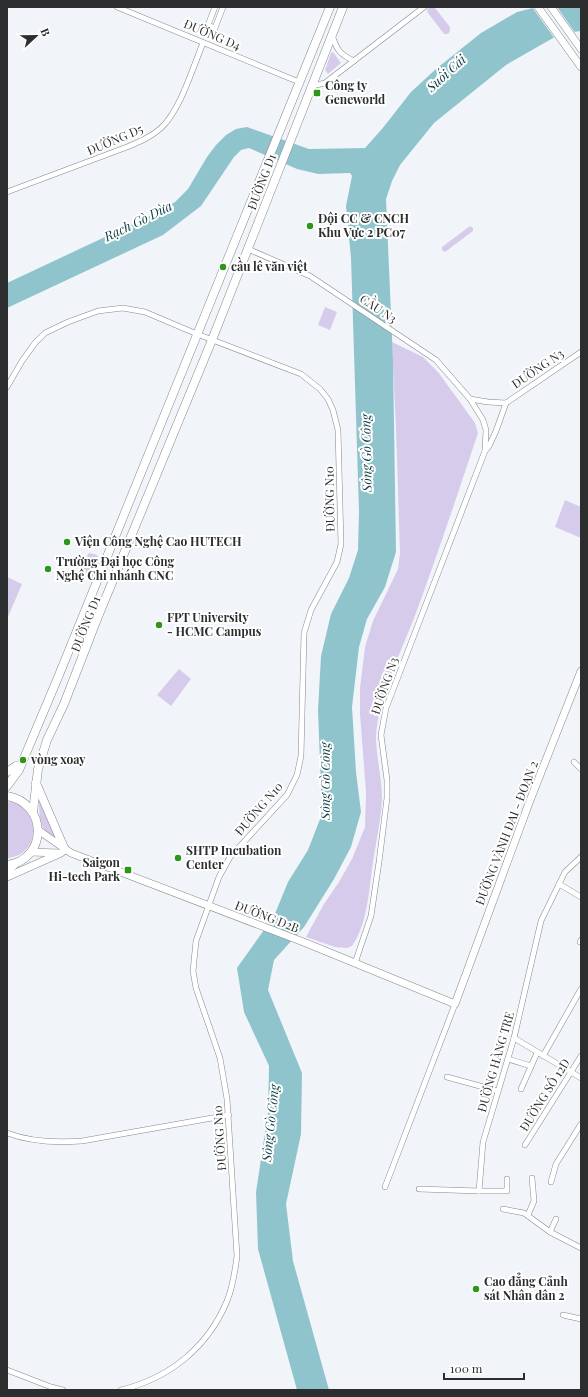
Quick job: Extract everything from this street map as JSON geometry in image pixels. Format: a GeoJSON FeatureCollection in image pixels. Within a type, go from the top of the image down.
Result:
{"type":"FeatureCollection","features":[{"type":"Feature","properties":{"kind":"main road","name":"ĐƯỜNG D1"},"geometry":{"type":"LineString","coordinates":[[11,774],[19,770],[59,674],[175,390],[260,174],[282,121],[289,109],[329,7]]}},
{"type":"Feature","properties":{"kind":"main road","name":"ĐƯỜNG D1"},"geometry":{"type":"LineString","coordinates":[[33,812],[35,782],[47,740],[64,704],[88,640],[144,502],[212,340],[343,7]]}},
{"type":"Feature","properties":{"kind":"main road"},"geometry":{"type":"LineString","coordinates":[[338,20],[347,7]]}},
{"type":"Feature","properties":{"kind":"main road"},"geometry":{"type":"LineString","coordinates":[[122,520],[135,525]]}},
{"type":"Feature","properties":{"kind":"main road","name":"ĐƯỜNG D1"},"geometry":{"type":"LineString","coordinates":[[7,786],[53,680],[59,674]]}},
{"type":"Feature","properties":{"kind":"main road"},"geometry":{"type":"LineString","coordinates":[[35,782],[65,852]]}},
{"type":"Feature","properties":{"kind":"main road"},"geometry":{"type":"LineString","coordinates":[[7,796],[18,799],[26,804],[33,812],[37,821],[38,830],[35,846],[31,852],[18,862],[7,865]]}},
{"type":"Feature","properties":{"kind":"street","name":"ĐƯỜNG D4"},"geometry":{"type":"LineString","coordinates":[[117,7],[299,82]]}},
{"type":"Feature","properties":{"kind":"street"},"geometry":{"type":"LineString","coordinates":[[215,7],[208,25],[215,28],[223,7]]}},
{"type":"Feature","properties":{"kind":"street"},"geometry":{"type":"LineString","coordinates":[[312,86],[325,83],[424,7]]}},
{"type":"Feature","properties":{"kind":"street"},"geometry":{"type":"LineString","coordinates":[[538,7],[581,67]]}},
{"type":"Feature","properties":{"kind":"street"},"geometry":{"type":"LineString","coordinates":[[551,7],[581,49]]}},
{"type":"Feature","properties":{"kind":"street"},"geometry":{"type":"LineString","coordinates":[[332,35],[336,47],[340,53],[354,61]]}},
{"type":"Feature","properties":{"kind":"street","name":"ĐƯỜNG D5"},"geometry":{"type":"LineString","coordinates":[[7,192],[127,148],[141,142],[161,128],[172,115],[203,43]]}},
{"type":"Feature","properties":{"kind":"street","name":"CẦU N3"},"geometry":{"type":"LineString","coordinates":[[248,249],[310,276],[399,335]]}},
{"type":"Feature","properties":{"kind":"street","name":"ĐƯỜNG N10"},"geometry":{"type":"LineString","coordinates":[[7,388],[22,360],[45,333],[68,322],[98,311],[117,308],[134,309],[301,374],[320,389],[328,399],[333,410],[338,430],[341,544],[337,562],[311,610],[304,633],[301,756],[297,775],[287,795],[230,857],[223,867],[196,941],[193,971],[196,988],[220,1058],[229,1115],[237,1256],[233,1279],[227,1300],[219,1318],[208,1335],[194,1351],[179,1364],[162,1375],[143,1384],[121,1390]]}},
{"type":"Feature","properties":{"kind":"street","name":"ĐƯỜNG N3"},"geometry":{"type":"LineString","coordinates":[[399,335],[436,360],[470,399],[483,420],[486,430],[485,451]]}},
{"type":"Feature","properties":{"kind":"street","name":"ĐƯỜNG N3"},"geometry":{"type":"LineString","coordinates":[[356,963],[371,916],[387,798],[387,780],[381,735],[386,708],[485,451],[496,431],[506,403],[581,352]]}},
{"type":"Feature","properties":{"kind":"street","name":"ĐƯỜNG N3"},"geometry":{"type":"LineString","coordinates":[[470,399],[506,403]]}},
{"type":"Feature","properties":{"kind":"street","name":"ĐƯỜNG VÀNH ĐAI - ĐOẠN 2"},"geometry":{"type":"LineString","coordinates":[[455,1004],[529,803],[581,671]]}},
{"type":"Feature","properties":{"kind":"street"},"geometry":{"type":"LineString","coordinates":[[574,762],[581,769]]}},
{"type":"Feature","properties":{"kind":"street","name":"ĐƯỜNG D2B"},"geometry":{"type":"LineString","coordinates":[[38,830],[65,852],[306,943],[455,1004]]}},
{"type":"Feature","properties":{"kind":"street","name":"ĐƯỜNG D2B"},"geometry":{"type":"LineString","coordinates":[[31,852],[65,852]]}},
{"type":"Feature","properties":{"kind":"street"},"geometry":{"type":"LineString","coordinates":[[7,877],[65,852]]}},
{"type":"Feature","properties":{"kind":"street","name":"ĐƯỜNG HÀNG TRE"},"geometry":{"type":"LineString","coordinates":[[479,1191],[483,1142],[514,1038],[540,921],[565,872],[581,857]]}},
{"type":"Feature","properties":{"kind":"street"},"geometry":{"type":"LineString","coordinates":[[7,872],[18,862]]}},
{"type":"Feature","properties":{"kind":"street"},"geometry":{"type":"LineString","coordinates":[[559,884],[581,897]]}},
{"type":"Feature","properties":{"kind":"street"},"geometry":{"type":"LineString","coordinates":[[543,1056],[581,989]]}},
{"type":"Feature","properties":{"kind":"street"},"geometry":{"type":"LineString","coordinates":[[385,1188],[455,1004]]}},
{"type":"Feature","properties":{"kind":"street"},"geometry":{"type":"LineString","coordinates":[[514,1038],[581,1078]]}},
{"type":"Feature","properties":{"kind":"street"},"geometry":{"type":"LineString","coordinates":[[521,1089],[537,1052]]}},
{"type":"Feature","properties":{"kind":"street","name":"ĐƯỜNG SỐ 12D"},"geometry":{"type":"LineString","coordinates":[[525,1145],[581,1056]]}},
{"type":"Feature","properties":{"kind":"street"},"geometry":{"type":"LineString","coordinates":[[508,1059],[531,1066]]}},
{"type":"Feature","properties":{"kind":"street"},"geometry":{"type":"LineString","coordinates":[[447,1077],[498,1091]]}},
{"type":"Feature","properties":{"kind":"street"},"geometry":{"type":"LineString","coordinates":[[7,1133],[20,1138],[32,1140],[76,1142],[229,1115]]}},
{"type":"Feature","properties":{"kind":"street"},"geometry":{"type":"LineString","coordinates":[[551,1182],[556,1164],[581,1124]]}},
{"type":"Feature","properties":{"kind":"street"},"geometry":{"type":"LineString","coordinates":[[528,1215],[534,1201],[532,1178]]}},
{"type":"Feature","properties":{"kind":"street"},"geometry":{"type":"LineString","coordinates":[[420,1189],[507,1191],[508,1179]]}},
{"type":"Feature","properties":{"kind":"street"},"geometry":{"type":"LineString","coordinates":[[504,1209],[528,1215],[550,1232],[581,1248]]}},
{"type":"Feature","properties":{"kind":"street"},"geometry":{"type":"LineString","coordinates":[[550,1232],[556,1219]]}},
{"type":"Feature","properties":{"kind":"street"},"geometry":{"type":"LineString","coordinates":[[563,1315],[581,1319]]}},
{"type":"Feature","properties":{"kind":"street"},"geometry":{"type":"LineString","coordinates":[[7,1370],[51,1387],[63,1390]]}},
{"type":"Feature","properties":{"kind":"shaded area"},"geometry":{"type":"Polygon","coordinates":[[[429,7],[435,8],[450,27],[448,34],[444,34],[428,13],[427,10],[429,7]]]}},
{"type":"Feature","properties":{"kind":"shaded area"},"geometry":{"type":"Polygon","coordinates":[[[333,52],[341,63],[328,74],[325,70],[331,53],[333,52]]]}},
{"type":"Feature","properties":{"kind":"shaded area"},"geometry":{"type":"Polygon","coordinates":[[[470,226],[473,228],[473,231],[445,252],[442,250],[442,247],[470,226]]]}},
{"type":"Feature","properties":{"kind":"shaded area"},"geometry":{"type":"Polygon","coordinates":[[[325,307],[337,312],[330,330],[318,325],[325,307]]]}},
{"type":"Feature","properties":{"kind":"shaded area"},"geometry":{"type":"Polygon","coordinates":[[[392,342],[423,357],[438,372],[475,423],[478,433],[448,523],[381,706],[376,736],[382,799],[380,823],[365,916],[352,946],[347,948],[335,947],[306,937],[324,904],[352,859],[365,827],[366,792],[360,714],[360,688],[365,647],[373,621],[398,569],[400,553],[392,342]]]}},
{"type":"Feature","properties":{"kind":"shaded area"},"geometry":{"type":"Polygon","coordinates":[[[565,500],[581,507],[581,538],[555,527],[565,500]]]}},
{"type":"Feature","properties":{"kind":"shaded area"},"geometry":{"type":"Polygon","coordinates":[[[90,553],[97,555],[100,560],[93,578],[88,579],[80,574],[88,554],[90,553]]]}},
{"type":"Feature","properties":{"kind":"shaded area"},"geometry":{"type":"Polygon","coordinates":[[[7,577],[22,584],[8,617],[7,616],[7,577]]]}},
{"type":"Feature","properties":{"kind":"shaded area"},"geometry":{"type":"Polygon","coordinates":[[[179,669],[191,679],[171,706],[157,695],[179,669]]]}},
{"type":"Feature","properties":{"kind":"shaded area"},"geometry":{"type":"Polygon","coordinates":[[[40,797],[59,843],[46,832],[42,825],[39,811],[40,797]]]}},
{"type":"Feature","properties":{"kind":"shaded area"},"geometry":{"type":"Polygon","coordinates":[[[7,801],[19,805],[27,812],[32,821],[33,831],[31,841],[26,849],[18,855],[7,858],[7,801]]]}},
{"type":"Feature","properties":{"kind":"water"},"geometry":{"type":"Polygon","coordinates":[[[537,7],[581,7],[581,31],[560,34],[506,65],[434,123],[400,165],[392,181],[386,199],[393,360],[396,552],[385,587],[367,619],[359,647],[352,707],[356,772],[361,812],[351,847],[334,879],[304,927],[274,960],[268,990],[302,1073],[301,1134],[286,1204],[293,1261],[329,1390],[297,1390],[258,1249],[256,1192],[268,1113],[269,1066],[244,1012],[237,968],[274,916],[288,882],[308,850],[322,814],[318,710],[321,656],[331,614],[349,578],[358,550],[359,511],[351,258],[346,206],[352,176],[350,173],[318,174],[297,169],[249,148],[241,150],[234,157],[201,206],[163,235],[7,308],[7,283],[154,214],[175,202],[188,189],[216,145],[226,135],[236,129],[247,127],[309,149],[365,148],[411,92],[436,69],[481,33],[517,12],[537,7]]]}},
{"type":"Feature","properties":{"kind":"pier"},"geometry":{"type":"Polygon","coordinates":[[[532,7],[557,7],[576,34],[560,36],[555,39],[532,7]]]}},
{"type":"Feature","properties":{"kind":"place","name":"Công ty Geneworld"},"geometry":{"type":"Point","coordinates":[317,93]}},
{"type":"Feature","properties":{"kind":"place","name":"Đội CC & CNCH Khu Vực 2 PC07"},"geometry":{"type":"Point","coordinates":[310,226]}},
{"type":"Feature","properties":{"kind":"place","name":"cầu lê văn việt"},"geometry":{"type":"Point","coordinates":[223,267]}},
{"type":"Feature","properties":{"kind":"place","name":"Viện Công Nghệ Cao HUTECH"},"geometry":{"type":"Point","coordinates":[67,542]}},
{"type":"Feature","properties":{"kind":"place","name":"Trường Đại học Công Nghệ Chi nhánh CNC"},"geometry":{"type":"Point","coordinates":[48,569]}},
{"type":"Feature","properties":{"kind":"place","name":"FPT University - HCMC Campus"},"geometry":{"type":"Point","coordinates":[159,625]}},
{"type":"Feature","properties":{"kind":"place","name":"vòng xoay"},"geometry":{"type":"Point","coordinates":[23,760]}},
{"type":"Feature","properties":{"kind":"place","name":"SHTP Incubation Center"},"geometry":{"type":"Point","coordinates":[178,858]}},
{"type":"Feature","properties":{"kind":"place","name":"Saigon Hi-tech Park"},"geometry":{"type":"Point","coordinates":[128,870]}},
{"type":"Feature","properties":{"kind":"place","name":"Cao đẳng Cảnh sát Nhân dân 2"},"geometry":{"type":"Point","coordinates":[476,1289]}},
{"type":"Feature","properties":{"kind":"water label","name":"Suối Cái"},"geometry":{"type":"Point","coordinates":[446,73]}},
{"type":"Feature","properties":{"kind":"water label","name":"Rạch Gò Dừa"},"geometry":{"type":"Point","coordinates":[138,221]}},
{"type":"Feature","properties":{"kind":"water label","name":"Sông Gò Công"},"geometry":{"type":"Point","coordinates":[366,453]}},
{"type":"Feature","properties":{"kind":"water label","name":"Sông Gò Công"},"geometry":{"type":"Point","coordinates":[325,781]}},
{"type":"Feature","properties":{"kind":"water label","name":"Sông Gò Công"},"geometry":{"type":"Point","coordinates":[270,1123]}}]}
